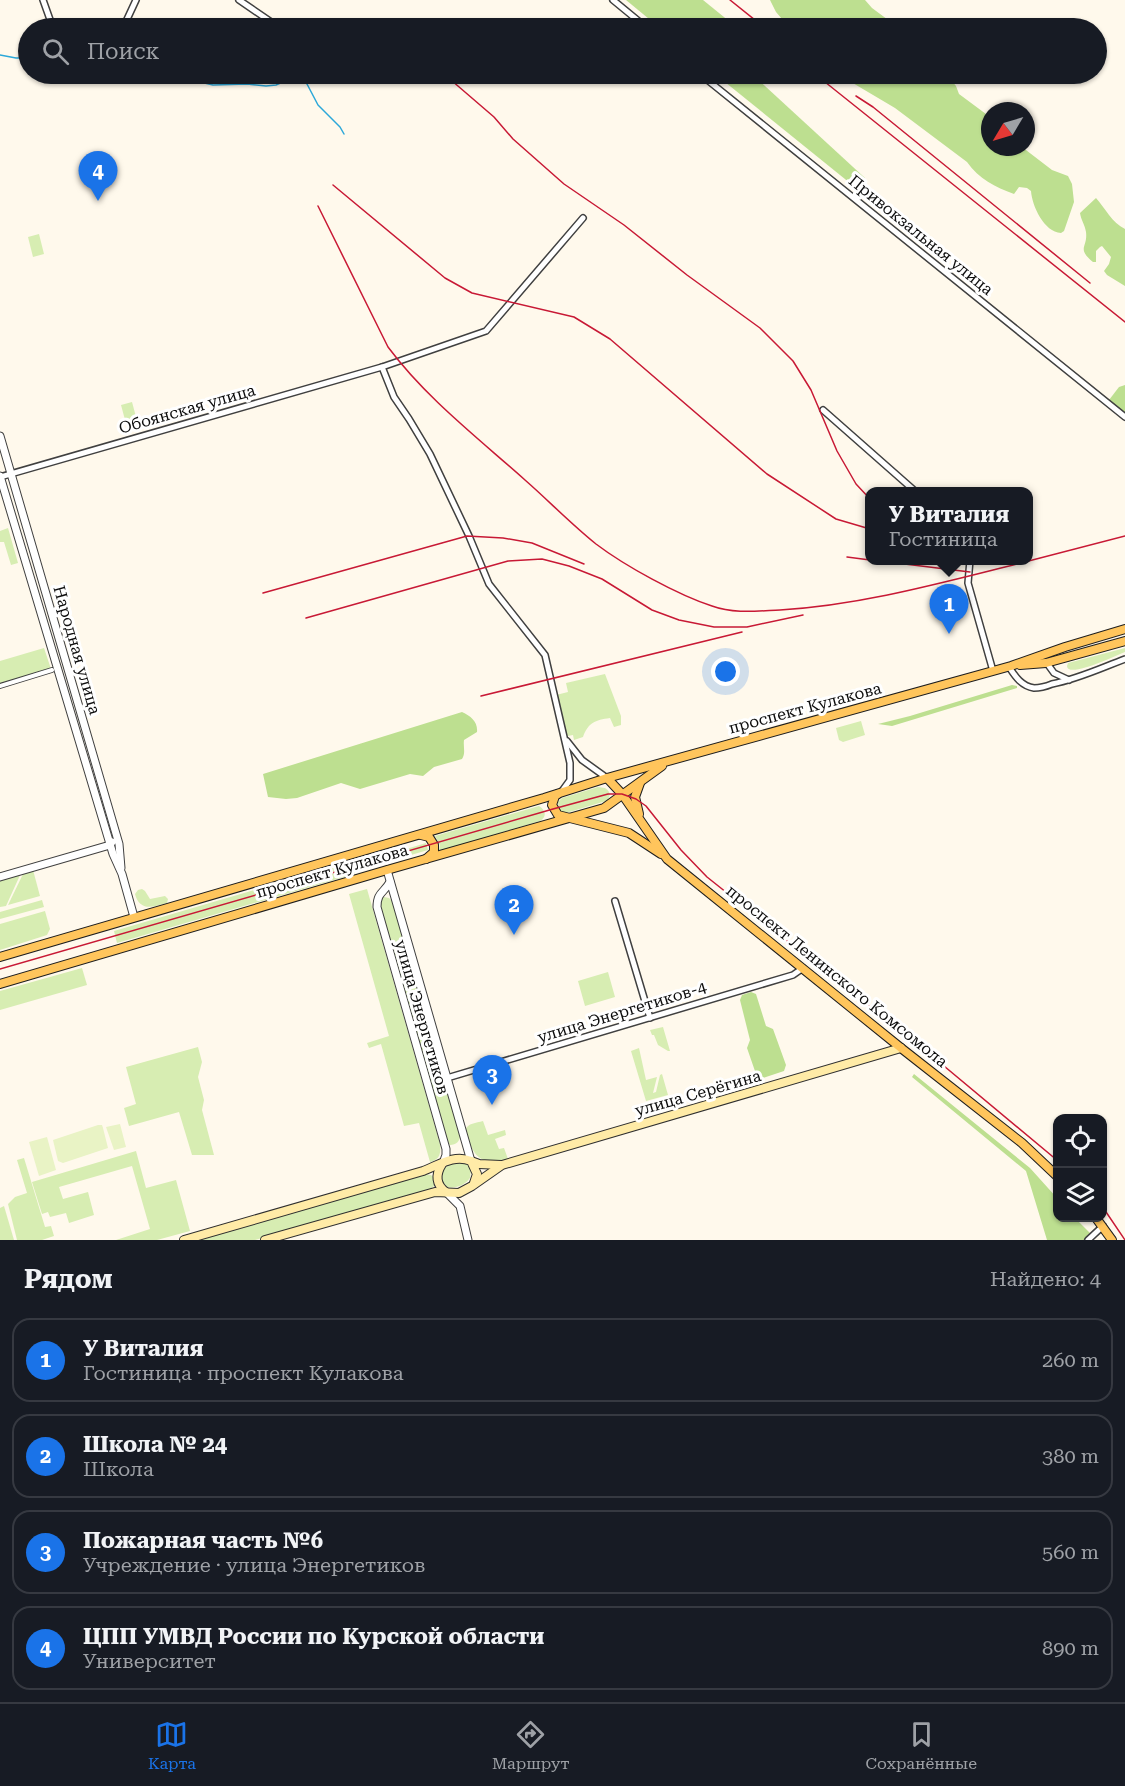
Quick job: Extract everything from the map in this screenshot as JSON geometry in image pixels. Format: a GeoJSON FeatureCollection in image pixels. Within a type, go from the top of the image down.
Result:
{"type":"FeatureCollection","features":[{"type":"Feature","properties":{"kind":"main road","name":"проспект Кулакова"},"geometry":{"type":"LineString","coordinates":[[0,957],[610,781],[673,760],[993,671],[1125,629]]}},
{"type":"Feature","properties":{"kind":"main road","name":"проспект Кулакова"},"geometry":{"type":"LineString","coordinates":[[1010,666],[1046,663],[1125,641]]}},
{"type":"Feature","properties":{"kind":"main road"},"geometry":{"type":"LineString","coordinates":[[559,794],[553,800],[553,809],[566,819],[604,808],[645,777],[673,760]]}},
{"type":"Feature","properties":{"kind":"main road"},"geometry":{"type":"LineString","coordinates":[[645,777],[635,797],[638,812],[648,833]]}},
{"type":"Feature","properties":{"kind":"main road"},"geometry":{"type":"LineString","coordinates":[[604,808],[615,798],[616,792],[610,781]]}},
{"type":"Feature","properties":{"kind":"main road","name":"проспект Ленинского Комсомола"},"geometry":{"type":"LineString","coordinates":[[610,781],[623,795],[667,858],[1022,1143],[1053,1172]]}},
{"type":"Feature","properties":{"kind":"main road","name":"проспект Кулакова"},"geometry":{"type":"LineString","coordinates":[[0,984],[566,819],[629,833],[667,858]]}},
{"type":"Feature","properties":{"kind":"main road"},"geometry":{"type":"LineString","coordinates":[[419,835],[429,837],[434,845],[434,852],[426,859]]}},
{"type":"Feature","properties":{"kind":"main road","name":"улица Серёгина"},"geometry":{"type":"LineString","coordinates":[[502,1165],[901,1048]]}},
{"type":"Feature","properties":{"kind":"main road"},"geometry":{"type":"LineString","coordinates":[[184,1240],[404,1177],[460,1158],[479,1164],[502,1165]]}},
{"type":"Feature","properties":{"kind":"main road"},"geometry":{"type":"LineString","coordinates":[[471,1161],[477,1174],[472,1186]]}},
{"type":"Feature","properties":{"kind":"main road"},"geometry":{"type":"LineString","coordinates":[[443,1163],[437,1174],[438,1181],[448,1194]]}},
{"type":"Feature","properties":{"kind":"main road"},"geometry":{"type":"LineString","coordinates":[[266,1240],[435,1192],[459,1193],[502,1165]]}},
{"type":"Feature","properties":{"kind":"main road"},"geometry":{"type":"LineString","coordinates":[[1100,1222],[1112,1240]]}},
{"type":"Feature","properties":{"kind":"street"},"geometry":{"type":"LineString","coordinates":[[43,0],[49,18]]}},
{"type":"Feature","properties":{"kind":"street"},"geometry":{"type":"LineString","coordinates":[[128,18],[136,0]]}},
{"type":"Feature","properties":{"kind":"street"},"geometry":{"type":"LineString","coordinates":[[239,0],[265,18]]}},
{"type":"Feature","properties":{"kind":"street"},"geometry":{"type":"LineString","coordinates":[[613,0],[635,18]]}},
{"type":"Feature","properties":{"kind":"street","name":"Привокзальная улица"},"geometry":{"type":"LineString","coordinates":[[713,84],[1125,417]]}},
{"type":"Feature","properties":{"kind":"street","name":"Обоянская улица"},"geometry":{"type":"LineString","coordinates":[[0,477],[382,367],[486,331],[583,218]]}},
{"type":"Feature","properties":{"kind":"street"},"geometry":{"type":"LineString","coordinates":[[382,367],[394,398],[430,454],[489,584],[531,634],[545,655],[571,772],[567,786],[559,794]]}},
{"type":"Feature","properties":{"kind":"street"},"geometry":{"type":"LineString","coordinates":[[824,410],[910,487]]}},
{"type":"Feature","properties":{"kind":"street","name":"Народная улица"},"geometry":{"type":"LineString","coordinates":[[0,436],[119,844],[122,874]]}},
{"type":"Feature","properties":{"kind":"street","name":"Народная улица"},"geometry":{"type":"LineString","coordinates":[[0,477],[110,845],[122,874],[134,917]]}},
{"type":"Feature","properties":{"kind":"street"},"geometry":{"type":"LineString","coordinates":[[970,565],[968,583],[993,671]]}},
{"type":"Feature","properties":{"kind":"street"},"geometry":{"type":"LineString","coordinates":[[1043,654],[1046,663],[1054,673],[1071,680]]}},
{"type":"Feature","properties":{"kind":"street"},"geometry":{"type":"LineString","coordinates":[[1010,666],[1015,677],[1022,684],[1032,688],[1071,680],[1125,659]]}},
{"type":"Feature","properties":{"kind":"street"},"geometry":{"type":"LineString","coordinates":[[0,686],[52,670]]}},
{"type":"Feature","properties":{"kind":"street"},"geometry":{"type":"LineString","coordinates":[[563,733],[568,743],[582,759],[610,781]]}},
{"type":"Feature","properties":{"kind":"street"},"geometry":{"type":"LineString","coordinates":[[0,877],[110,845],[114,841],[119,844]]}},
{"type":"Feature","properties":{"kind":"street","name":"улица Энергетиков"},"geometry":{"type":"LineString","coordinates":[[387,870],[471,1161]]}},
{"type":"Feature","properties":{"kind":"street","name":"улица Энергетиков"},"geometry":{"type":"LineString","coordinates":[[390,882],[379,894],[377,907],[446,1149],[443,1163]]}},
{"type":"Feature","properties":{"kind":"street"},"geometry":{"type":"LineString","coordinates":[[615,902],[650,1018]]}},
{"type":"Feature","properties":{"kind":"street","name":"улица Энергетиков-4"},"geometry":{"type":"LineString","coordinates":[[447,1078],[793,975],[803,968]]}},
{"type":"Feature","properties":{"kind":"street"},"geometry":{"type":"LineString","coordinates":[[468,1240],[460,1206],[462,1197],[472,1186]]}},
{"type":"Feature","properties":{"kind":"street"},"geometry":{"type":"LineString","coordinates":[[448,1194],[460,1206]]}},
{"type":"Feature","properties":{"kind":"street"},"geometry":{"type":"LineString","coordinates":[[1088,1240],[1103,1226]]}},
{"type":"Feature","properties":{"kind":"green space"},"geometry":{"type":"Polygon","coordinates":[[[626,0],[703,0],[725,18],[648,18],[626,0]]]}},
{"type":"Feature","properties":{"kind":"green space"},"geometry":{"type":"Polygon","coordinates":[[[770,0],[865,0],[886,18],[781,18],[770,0]]]}},
{"type":"Feature","properties":{"kind":"green space"},"geometry":{"type":"Polygon","coordinates":[[[727,84],[763,84],[865,178],[861,192],[727,84]]]}},
{"type":"Feature","properties":{"kind":"green space"},"geometry":{"type":"Polygon","coordinates":[[[854,84],[954,84],[959,94],[981,110],[981,156],[1034,156],[1052,170],[1068,176],[1072,184],[1074,202],[1064,231],[1055,232],[1044,223],[1036,211],[1031,191],[1027,188],[1019,187],[1014,194],[1000,188],[988,182],[967,162],[895,108],[854,84]]]}},
{"type":"Feature","properties":{"kind":"green space"},"geometry":{"type":"Polygon","coordinates":[[[1096,198],[1112,219],[1125,229],[1125,286],[1104,271],[1111,257],[1102,246],[1096,251],[1096,262],[1093,262],[1084,251],[1086,232],[1080,213],[1096,198]]]}},
{"type":"Feature","properties":{"kind":"green space"},"geometry":{"type":"Polygon","coordinates":[[[39,234],[44,254],[33,257],[28,237],[39,234]]]}},
{"type":"Feature","properties":{"kind":"green space"},"geometry":{"type":"Polygon","coordinates":[[[1125,385],[1125,413],[1109,400],[1119,387],[1125,385]]]}},
{"type":"Feature","properties":{"kind":"green space"},"geometry":{"type":"Polygon","coordinates":[[[132,402],[139,428],[128,431],[121,405],[132,402]]]}},
{"type":"Feature","properties":{"kind":"green space"},"geometry":{"type":"Polygon","coordinates":[[[8,528],[18,563],[11,565],[4,542],[0,542],[0,531],[8,528]]]}},
{"type":"Feature","properties":{"kind":"green space"},"geometry":{"type":"Polygon","coordinates":[[[44,648],[51,669],[0,684],[0,661],[44,648]]]}},
{"type":"Feature","properties":{"kind":"green space"},"geometry":{"type":"Polygon","coordinates":[[[1125,648],[1125,652],[1088,667],[1073,670],[1067,667],[1068,663],[1125,648]]]}},
{"type":"Feature","properties":{"kind":"green space"},"geometry":{"type":"Polygon","coordinates":[[[605,674],[621,716],[621,725],[614,727],[610,718],[600,720],[587,728],[583,737],[574,740],[573,735],[568,736],[565,732],[556,695],[568,692],[566,683],[605,674]]]}},
{"type":"Feature","properties":{"kind":"green space"},"geometry":{"type":"Polygon","coordinates":[[[1012,685],[1017,688],[892,726],[878,724],[910,716],[1012,685]]]}},
{"type":"Feature","properties":{"kind":"green space"},"geometry":{"type":"Polygon","coordinates":[[[462,712],[473,720],[477,732],[464,740],[462,759],[434,767],[423,776],[410,774],[360,789],[341,783],[297,798],[268,797],[263,774],[462,712]]]}},
{"type":"Feature","properties":{"kind":"green space"},"geometry":{"type":"Polygon","coordinates":[[[861,721],[865,735],[843,742],[839,740],[836,728],[861,721]]]}},
{"type":"Feature","properties":{"kind":"green space"},"geometry":{"type":"Polygon","coordinates":[[[598,787],[605,788],[609,793],[606,801],[566,813],[559,810],[558,802],[562,798],[598,787]]]}},
{"type":"Feature","properties":{"kind":"green space"},"geometry":{"type":"Polygon","coordinates":[[[539,806],[545,814],[540,821],[439,851],[440,845],[435,836],[539,806]]]}},
{"type":"Feature","properties":{"kind":"green space"},"geometry":{"type":"Polygon","coordinates":[[[426,843],[428,850],[363,869],[351,875],[117,943],[114,931],[347,863],[360,863],[426,843]]]}},
{"type":"Feature","properties":{"kind":"green space"},"geometry":{"type":"Polygon","coordinates":[[[33,870],[40,896],[8,905],[24,872],[33,870]]]}},
{"type":"Feature","properties":{"kind":"green space"},"geometry":{"type":"Polygon","coordinates":[[[21,873],[6,906],[0,907],[0,879],[21,873]]]}},
{"type":"Feature","properties":{"kind":"green space"},"geometry":{"type":"Polygon","coordinates":[[[142,889],[150,899],[165,896],[168,899],[167,903],[152,907],[140,904],[135,894],[142,889]]]}},
{"type":"Feature","properties":{"kind":"green space"},"geometry":{"type":"Polygon","coordinates":[[[367,889],[440,1144],[439,1156],[430,1162],[419,1123],[404,1126],[381,1044],[369,1048],[367,1043],[389,1036],[349,894],[367,889]]]}},
{"type":"Feature","properties":{"kind":"green space"},"geometry":{"type":"Polygon","coordinates":[[[384,897],[393,902],[424,1010],[419,1019],[412,1016],[379,906],[381,898],[384,897]]]}},
{"type":"Feature","properties":{"kind":"green space"},"geometry":{"type":"Polygon","coordinates":[[[42,900],[44,907],[0,919],[0,912],[42,900]]]}},
{"type":"Feature","properties":{"kind":"green space"},"geometry":{"type":"Polygon","coordinates":[[[45,911],[50,929],[47,935],[0,950],[0,924],[45,911]]]}},
{"type":"Feature","properties":{"kind":"green space"},"geometry":{"type":"Polygon","coordinates":[[[82,968],[87,985],[0,1010],[0,991],[82,968]]]}},
{"type":"Feature","properties":{"kind":"green space"},"geometry":{"type":"Polygon","coordinates":[[[608,972],[615,997],[585,1006],[578,981],[608,972]]]}},
{"type":"Feature","properties":{"kind":"green space"},"geometry":{"type":"Polygon","coordinates":[[[751,992],[756,994],[766,1026],[773,1029],[786,1065],[784,1071],[763,1078],[756,1074],[747,1048],[750,1040],[740,1000],[742,995],[751,992]]]}},
{"type":"Feature","properties":{"kind":"green space"},"geometry":{"type":"Polygon","coordinates":[[[421,1024],[426,1025],[429,1029],[460,1136],[459,1140],[452,1145],[447,1141],[415,1030],[421,1024]]]}},
{"type":"Feature","properties":{"kind":"green space"},"geometry":{"type":"Polygon","coordinates":[[[663,1027],[670,1051],[658,1045],[650,1030],[663,1027]]]}},
{"type":"Feature","properties":{"kind":"green space"},"geometry":{"type":"Polygon","coordinates":[[[198,1047],[202,1062],[198,1077],[204,1100],[202,1110],[214,1155],[192,1155],[179,1112],[129,1126],[124,1108],[136,1104],[126,1067],[198,1047]]]}},
{"type":"Feature","properties":{"kind":"green space"},"geometry":{"type":"Polygon","coordinates":[[[639,1048],[646,1080],[657,1077],[653,1093],[656,1092],[662,1074],[668,1095],[646,1101],[631,1051],[639,1048]]]}},
{"type":"Feature","properties":{"kind":"green space"},"geometry":{"type":"Polygon","coordinates":[[[914,1074],[1030,1168],[1053,1194],[1053,1222],[1079,1222],[1090,1233],[1084,1240],[1047,1240],[1026,1171],[912,1077],[914,1074]]]}},
{"type":"Feature","properties":{"kind":"green space"},"geometry":{"type":"Polygon","coordinates":[[[483,1121],[488,1135],[505,1130],[506,1135],[495,1139],[499,1149],[504,1148],[508,1159],[490,1162],[474,1152],[465,1130],[470,1125],[483,1121]]]}},
{"type":"Feature","properties":{"kind":"green space"},"geometry":{"type":"Polygon","coordinates":[[[120,1124],[126,1147],[114,1150],[106,1127],[120,1124]]]}},
{"type":"Feature","properties":{"kind":"green space"},"geometry":{"type":"Polygon","coordinates":[[[102,1125],[108,1148],[63,1163],[58,1161],[53,1140],[102,1125]]]}},
{"type":"Feature","properties":{"kind":"green space"},"geometry":{"type":"Polygon","coordinates":[[[47,1137],[56,1170],[39,1176],[29,1142],[47,1137]]]}},
{"type":"Feature","properties":{"kind":"green space"},"geometry":{"type":"Polygon","coordinates":[[[136,1151],[146,1188],[176,1180],[190,1231],[157,1240],[116,1240],[150,1229],[132,1166],[59,1187],[63,1199],[88,1192],[94,1215],[69,1223],[66,1213],[50,1217],[48,1212],[42,1214],[32,1182],[136,1151]]]}},
{"type":"Feature","properties":{"kind":"green space"},"geometry":{"type":"Polygon","coordinates":[[[24,1158],[45,1227],[51,1226],[54,1236],[42,1240],[17,1240],[8,1204],[15,1197],[27,1193],[17,1160],[24,1158]]]}},
{"type":"Feature","properties":{"kind":"green space"},"geometry":{"type":"Polygon","coordinates":[[[457,1162],[467,1164],[471,1169],[470,1178],[460,1186],[447,1187],[441,1178],[442,1171],[457,1162]]]}},
{"type":"Feature","properties":{"kind":"green space"},"geometry":{"type":"Polygon","coordinates":[[[425,1174],[435,1179],[434,1186],[429,1190],[255,1240],[198,1240],[425,1174]]]}},
{"type":"Feature","properties":{"kind":"green space"},"geometry":{"type":"Polygon","coordinates":[[[4,1206],[14,1240],[0,1240],[0,1208],[4,1206]]]}},
{"type":"Feature","properties":{"kind":"waterway"},"geometry":{"type":"LineString","coordinates":[[0,55],[18,58]]}},
{"type":"Feature","properties":{"kind":"waterway"},"geometry":{"type":"LineString","coordinates":[[209,84],[247,84]]}},
{"type":"Feature","properties":{"kind":"waterway"},"geometry":{"type":"LineString","coordinates":[[247,84],[266,86],[278,84]]}},
{"type":"Feature","properties":{"kind":"waterway"},"geometry":{"type":"LineString","coordinates":[[307,84],[318,105],[344,134]]}},
{"type":"Feature","properties":{"kind":"tram line"},"geometry":{"type":"LineString","coordinates":[[0,969],[553,809],[608,794],[622,794],[646,806],[681,850],[707,877],[932,1056],[1053,1157]]}},
{"type":"Feature","properties":{"kind":"tram line"},"geometry":{"type":"LineString","coordinates":[[1107,1213],[1125,1240]]}},
{"type":"Feature","properties":{"kind":"railway"},"geometry":{"type":"LineString","coordinates":[[730,0],[752,18]]}},
{"type":"Feature","properties":{"kind":"railway"},"geometry":{"type":"LineString","coordinates":[[456,84],[564,184],[624,225],[687,275],[760,328],[793,361],[811,390],[837,451],[856,484],[865,494]]}},
{"type":"Feature","properties":{"kind":"railway"},"geometry":{"type":"LineString","coordinates":[[828,84],[1125,322]]}},
{"type":"Feature","properties":{"kind":"railway"},"geometry":{"type":"LineString","coordinates":[[856,96],[873,107],[1090,283]]}},
{"type":"Feature","properties":{"kind":"railway"},"geometry":{"type":"LineString","coordinates":[[333,185],[445,278],[472,293],[574,317],[610,339],[767,474],[836,519],[865,528]]}},
{"type":"Feature","properties":{"kind":"railway"},"geometry":{"type":"LineString","coordinates":[[318,206],[388,347],[403,366],[453,417],[578,529],[596,544],[652,579],[720,609],[780,610],[873,598],[1013,565]]}},
{"type":"Feature","properties":{"kind":"railway"},"geometry":{"type":"LineString","coordinates":[[263,593],[467,536],[503,538],[532,543],[584,564]]}},
{"type":"Feature","properties":{"kind":"railway"},"geometry":{"type":"LineString","coordinates":[[1033,560],[1125,536]]}},
{"type":"Feature","properties":{"kind":"railway"},"geometry":{"type":"LineString","coordinates":[[847,557],[865,559]]}},
{"type":"Feature","properties":{"kind":"railway"},"geometry":{"type":"LineString","coordinates":[[306,618],[508,561],[542,559],[569,566],[602,579],[652,610],[679,620],[714,627],[747,627],[803,615]]}},
{"type":"Feature","properties":{"kind":"railway"},"geometry":{"type":"LineString","coordinates":[[913,565],[970,572]]}},
{"type":"Feature","properties":{"kind":"railway"},"geometry":{"type":"LineString","coordinates":[[481,696],[742,632]]}},
{"type":"Feature","properties":{"kind":"place","name":"ЦПП УМВД России по Курской области"},"geometry":{"type":"Point","coordinates":[98,201]}},
{"type":"Feature","properties":{"kind":"place","name":"У Виталия"},"geometry":{"type":"Point","coordinates":[949,634]}},
{"type":"Feature","properties":{"kind":"place","name":"Школа № 24"},"geometry":{"type":"Point","coordinates":[514,935]}},
{"type":"Feature","properties":{"kind":"place","name":"Пожарная часть №6"},"geometry":{"type":"Point","coordinates":[492,1105]}}]}
